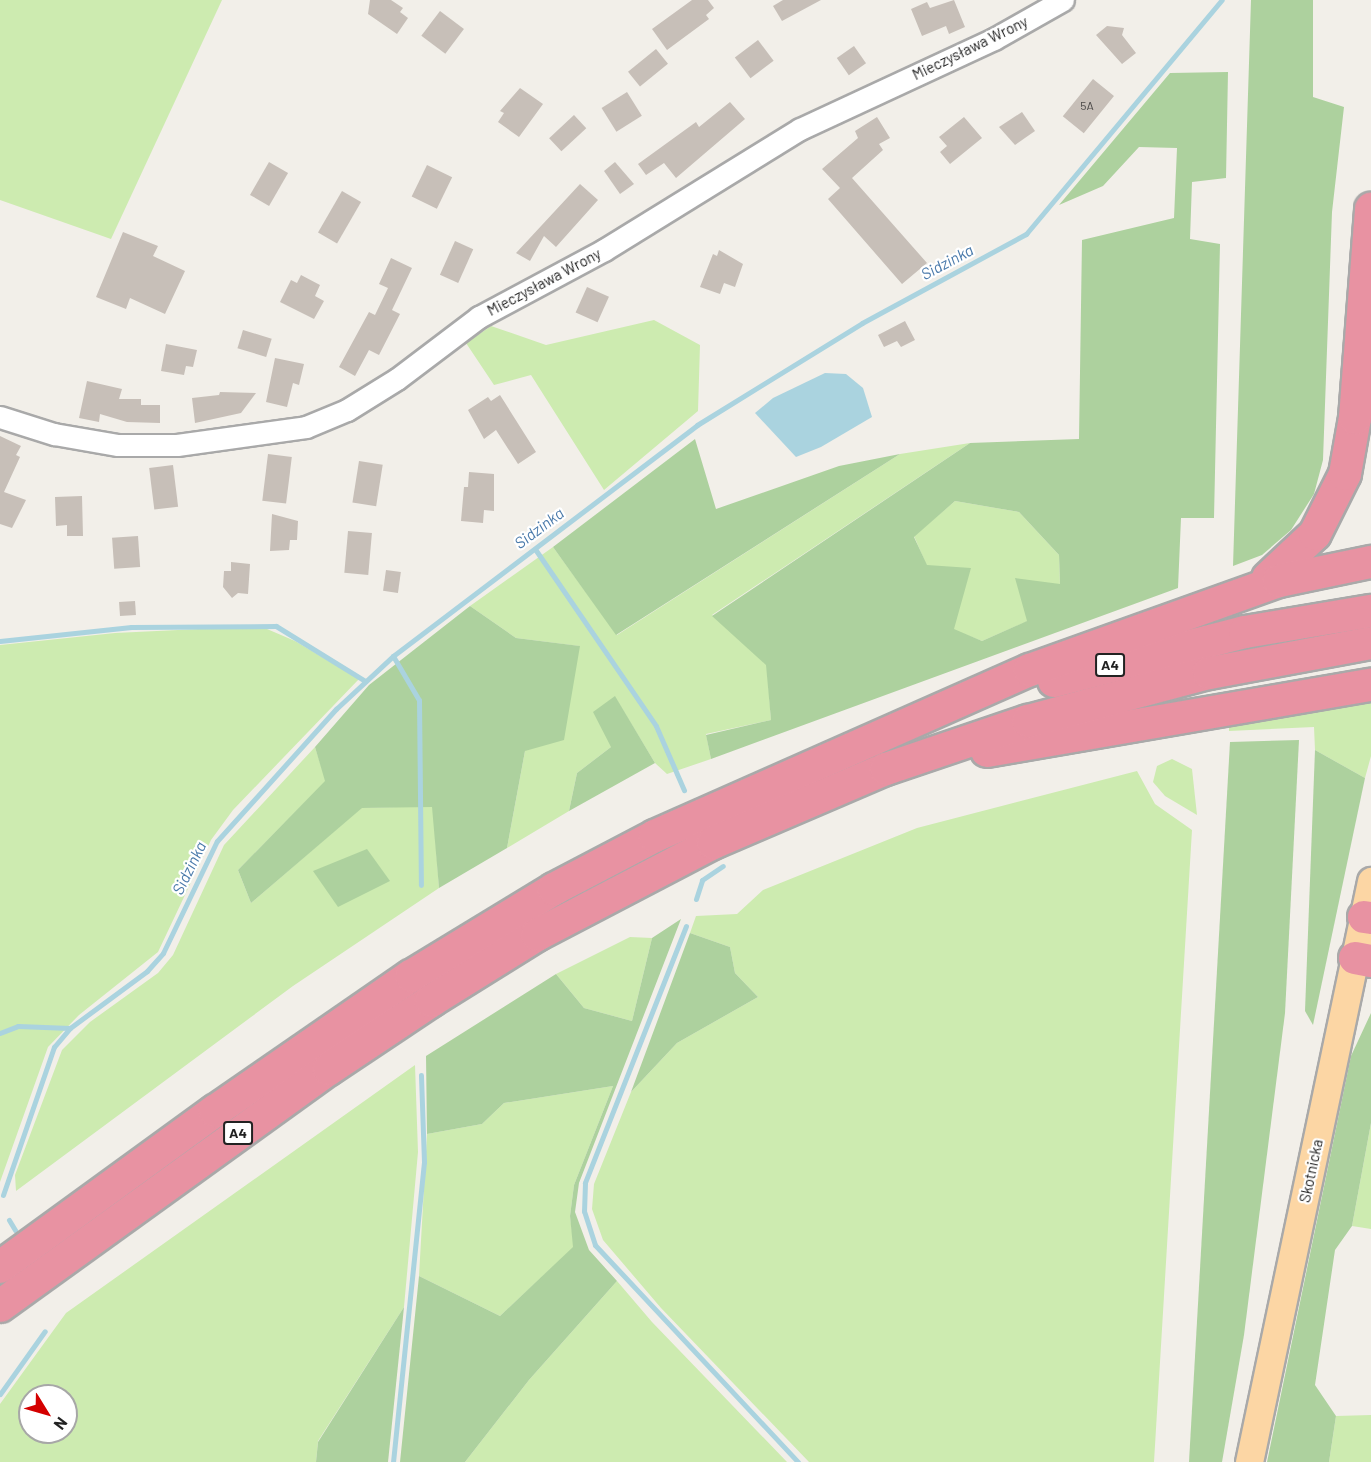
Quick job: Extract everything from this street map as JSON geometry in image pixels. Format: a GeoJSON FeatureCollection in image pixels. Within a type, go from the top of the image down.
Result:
{"type":"FeatureCollection","features":[{"type":"Feature","properties":{"kind":"highway"},"geometry":{"type":"LineString","coordinates":[[1250,591],[1284,566],[1315,534],[1345,474],[1355,418],[1371,209]]}},
{"type":"Feature","properties":{"kind":"highway"},"geometry":{"type":"LineString","coordinates":[[857,747],[1030,670],[1306,572],[1371,562]]}},
{"type":"Feature","properties":{"kind":"highway","name":"A4"},"geometry":{"type":"LineString","coordinates":[[0,1267],[314,1041],[466,941],[655,836],[857,747],[984,703],[1115,664],[1245,632],[1371,611]]}},
{"type":"Feature","properties":{"kind":"highway","name":"A4"},"geometry":{"type":"LineString","coordinates":[[0,1305],[329,1069],[491,963],[693,852],[886,769],[1124,693],[1220,671],[1371,643]]}},
{"type":"Feature","properties":{"kind":"highway"},"geometry":{"type":"LineString","coordinates":[[886,769],[1371,685]]}},
{"type":"Feature","properties":{"kind":"main road","name":"Skotnicka"},"geometry":{"type":"LineString","coordinates":[[1249,1462],[1363,960],[1371,881]]}},
{"type":"Feature","properties":{"kind":"street","name":"Mieczysława Wrony"},"geometry":{"type":"LineString","coordinates":[[0,417],[54,434],[118,445],[177,446],[306,427],[347,410],[397,379],[479,317],[604,250],[800,129],[994,39],[1063,0]]}},
{"type":"Feature","properties":{"kind":"green space"},"geometry":{"type":"Polygon","coordinates":[[[0,0],[222,0],[111,239],[0,200],[0,0]]]}},
{"type":"Feature","properties":{"kind":"green space"},"geometry":{"type":"Polygon","coordinates":[[[1251,0],[1313,0],[1313,97],[1344,107],[1332,212],[1323,460],[1314,494],[1291,530],[1262,555],[1233,566],[1251,0]]]}},
{"type":"Feature","properties":{"kind":"green space"},"geometry":{"type":"Polygon","coordinates":[[[1228,72],[1226,178],[1192,182],[1190,239],[1220,244],[1214,518],[1181,518],[1178,588],[711,759],[706,735],[771,720],[766,665],[712,616],[970,443],[1079,439],[1082,240],[1174,218],[1177,148],[1139,147],[1103,186],[1059,205],[1170,73],[1228,72]],[[955,501],[914,537],[927,565],[971,568],[954,629],[982,641],[1027,621],[1015,578],[1060,584],[1059,555],[1019,512],[955,501]]]}},
{"type":"Feature","properties":{"kind":"green space"},"geometry":{"type":"Polygon","coordinates":[[[654,320],[700,345],[698,411],[604,490],[531,375],[494,385],[466,343],[491,326],[546,345],[654,320]]]}},
{"type":"Feature","properties":{"kind":"green space"},"geometry":{"type":"Polygon","coordinates":[[[695,439],[716,509],[839,466],[900,454],[616,635],[553,547],[695,439]]]}},
{"type":"Feature","properties":{"kind":"green space"},"geometry":{"type":"Polygon","coordinates":[[[970,443],[712,615],[767,665],[771,720],[706,734],[711,759],[667,774],[655,763],[615,697],[611,747],[577,773],[569,811],[507,848],[525,751],[579,646],[516,638],[470,606],[553,547],[617,635],[900,454],[970,443]]]}},
{"type":"Feature","properties":{"kind":"green space"},"geometry":{"type":"Polygon","coordinates":[[[955,501],[1019,512],[1059,555],[1060,585],[1028,621],[982,641],[954,630],[914,536],[955,501]]]}},
{"type":"Feature","properties":{"kind":"green space"},"geometry":{"type":"Polygon","coordinates":[[[470,606],[516,638],[580,646],[564,740],[525,751],[507,848],[439,888],[432,807],[362,808],[251,903],[238,870],[325,781],[315,747],[369,685],[470,606]]]}},
{"type":"Feature","properties":{"kind":"green space"},"geometry":{"type":"Polygon","coordinates":[[[260,626],[295,641],[359,679],[233,810],[211,840],[158,952],[79,1015],[48,1047],[0,1182],[0,645],[115,633],[260,626]]]}},
{"type":"Feature","properties":{"kind":"green space"},"geometry":{"type":"Polygon","coordinates":[[[615,696],[655,763],[569,811],[577,773],[611,747],[593,712],[615,696]]]}},
{"type":"Feature","properties":{"kind":"green space"},"geometry":{"type":"Polygon","coordinates":[[[1371,699],[1371,756],[1365,778],[1315,750],[1314,727],[1229,731],[1229,722],[1371,699]]]}},
{"type":"Feature","properties":{"kind":"green space"},"geometry":{"type":"Polygon","coordinates":[[[1299,740],[1285,1013],[1244,1335],[1222,1462],[1189,1462],[1230,742],[1299,740]]]}},
{"type":"Feature","properties":{"kind":"green space"},"geometry":{"type":"Polygon","coordinates":[[[315,747],[326,781],[238,870],[251,903],[361,808],[433,806],[439,888],[293,986],[16,1191],[15,1175],[62,1050],[90,1022],[158,973],[173,955],[224,845],[315,747]]]}},
{"type":"Feature","properties":{"kind":"green space"},"geometry":{"type":"Polygon","coordinates":[[[1315,750],[1365,778],[1313,1025],[1305,1011],[1315,750]]]}},
{"type":"Feature","properties":{"kind":"green space"},"geometry":{"type":"Polygon","coordinates":[[[1172,759],[1192,769],[1197,815],[1165,796],[1153,782],[1157,766],[1172,759]]]}},
{"type":"Feature","properties":{"kind":"green space"},"geometry":{"type":"Polygon","coordinates":[[[1137,771],[1155,804],[1192,830],[1154,1462],[809,1462],[661,1308],[603,1240],[592,1209],[594,1184],[631,1092],[677,1043],[758,997],[735,973],[730,947],[690,933],[696,916],[737,914],[763,890],[917,828],[1137,771]]]}},
{"type":"Feature","properties":{"kind":"green space"},"geometry":{"type":"Polygon","coordinates":[[[367,849],[390,881],[338,907],[313,871],[367,849]]]}},
{"type":"Feature","properties":{"kind":"green space"},"geometry":{"type":"Polygon","coordinates":[[[681,919],[579,1183],[575,1212],[589,1250],[617,1281],[529,1380],[465,1462],[400,1462],[419,1276],[500,1316],[573,1247],[570,1216],[574,1185],[613,1086],[504,1103],[482,1124],[427,1134],[426,1056],[556,974],[584,1008],[632,1021],[652,938],[681,919]]]}},
{"type":"Feature","properties":{"kind":"green space"},"geometry":{"type":"Polygon","coordinates":[[[690,933],[730,947],[735,973],[758,997],[677,1043],[631,1092],[690,933]]]}},
{"type":"Feature","properties":{"kind":"green space"},"geometry":{"type":"Polygon","coordinates":[[[630,937],[652,938],[632,1021],[584,1008],[556,974],[630,937]]]}},
{"type":"Feature","properties":{"kind":"green space"},"geometry":{"type":"Polygon","coordinates":[[[1371,1013],[1371,1123],[1352,1226],[1335,1250],[1315,1385],[1336,1416],[1329,1462],[1267,1462],[1351,1056],[1371,1013]]]}},
{"type":"Feature","properties":{"kind":"green space"},"geometry":{"type":"Polygon","coordinates":[[[415,1065],[418,1152],[404,1307],[318,1441],[316,1462],[0,1462],[0,1404],[66,1313],[415,1065]]]}},
{"type":"Feature","properties":{"kind":"green space"},"geometry":{"type":"Polygon","coordinates":[[[613,1086],[574,1185],[570,1216],[574,1247],[500,1316],[419,1276],[427,1134],[482,1124],[504,1103],[613,1086]]]}},
{"type":"Feature","properties":{"kind":"green space"},"geometry":{"type":"Polygon","coordinates":[[[1371,1123],[1371,1229],[1352,1226],[1371,1123]]]}},
{"type":"Feature","properties":{"kind":"green space"},"geometry":{"type":"Polygon","coordinates":[[[617,1281],[652,1322],[787,1462],[465,1462],[529,1380],[617,1281]]]}},
{"type":"Feature","properties":{"kind":"green space"},"geometry":{"type":"Polygon","coordinates":[[[404,1307],[388,1462],[316,1462],[318,1442],[404,1307]]]}},
{"type":"Feature","properties":{"kind":"green space"},"geometry":{"type":"Polygon","coordinates":[[[1371,1415],[1371,1462],[1329,1462],[1336,1416],[1371,1415]]]}},
{"type":"Feature","properties":{"kind":"water"},"geometry":{"type":"Polygon","coordinates":[[[825,373],[846,374],[863,388],[872,417],[821,447],[796,457],[755,413],[773,398],[825,373]]]}},
{"type":"Feature","properties":{"kind":"building"},"geometry":{"type":"Polygon","coordinates":[[[370,0],[391,0],[403,8],[400,12],[408,18],[397,34],[368,14],[370,0]]]}},
{"type":"Feature","properties":{"kind":"building"},"geometry":{"type":"Polygon","coordinates":[[[692,0],[708,0],[714,8],[706,15],[709,19],[667,50],[652,29],[692,0]]]}},
{"type":"Feature","properties":{"kind":"building"},"geometry":{"type":"Polygon","coordinates":[[[783,0],[821,0],[782,21],[773,6],[783,0]]]}},
{"type":"Feature","properties":{"kind":"building"},"geometry":{"type":"Polygon","coordinates":[[[954,0],[965,27],[949,34],[946,26],[922,36],[911,9],[927,2],[930,8],[954,0]]]}},
{"type":"Feature","properties":{"kind":"building"},"geometry":{"type":"Polygon","coordinates":[[[440,11],[464,29],[445,54],[421,36],[440,11]]]}},
{"type":"Feature","properties":{"kind":"building"},"geometry":{"type":"Polygon","coordinates":[[[1107,26],[1124,28],[1122,35],[1136,53],[1122,64],[1096,35],[1107,26]]]}},
{"type":"Feature","properties":{"kind":"building"},"geometry":{"type":"Polygon","coordinates":[[[758,40],[774,61],[750,78],[735,57],[758,40]]]}},
{"type":"Feature","properties":{"kind":"building"},"geometry":{"type":"Polygon","coordinates":[[[854,46],[866,63],[849,75],[837,58],[854,46]]]}},
{"type":"Feature","properties":{"kind":"building"},"geometry":{"type":"Polygon","coordinates":[[[656,49],[668,64],[640,86],[628,72],[656,49]]]}},
{"type":"Feature","properties":{"kind":"building"},"geometry":{"type":"Polygon","coordinates":[[[1093,79],[1114,96],[1084,133],[1063,116],[1093,79]]]}},
{"type":"Feature","properties":{"kind":"building"},"geometry":{"type":"Polygon","coordinates":[[[520,88],[543,104],[519,137],[498,122],[504,113],[500,111],[520,88]]]}},
{"type":"Feature","properties":{"kind":"building"},"geometry":{"type":"Polygon","coordinates":[[[627,92],[642,116],[616,132],[602,108],[627,92]]]}},
{"type":"Feature","properties":{"kind":"building"},"geometry":{"type":"Polygon","coordinates":[[[730,102],[745,119],[676,178],[664,163],[646,175],[638,164],[696,122],[699,127],[730,102]]]}},
{"type":"Feature","properties":{"kind":"building"},"geometry":{"type":"Polygon","coordinates":[[[1022,112],[1035,131],[1015,145],[999,127],[1022,112]]]}},
{"type":"Feature","properties":{"kind":"building"},"geometry":{"type":"Polygon","coordinates":[[[574,115],[586,128],[561,151],[549,138],[574,115]]]}},
{"type":"Feature","properties":{"kind":"building"},"geometry":{"type":"Polygon","coordinates":[[[877,117],[890,138],[879,144],[883,150],[852,178],[927,263],[902,284],[828,199],[840,188],[822,169],[858,138],[855,131],[877,117]]]}},
{"type":"Feature","properties":{"kind":"building"},"geometry":{"type":"Polygon","coordinates":[[[964,117],[982,138],[950,164],[940,152],[947,146],[939,137],[964,117]]]}},
{"type":"Feature","properties":{"kind":"building"},"geometry":{"type":"Polygon","coordinates":[[[269,162],[288,173],[269,206],[250,195],[269,162]]]}},
{"type":"Feature","properties":{"kind":"building"},"geometry":{"type":"Polygon","coordinates":[[[615,162],[634,184],[620,194],[604,171],[615,162]]]}},
{"type":"Feature","properties":{"kind":"building"},"geometry":{"type":"Polygon","coordinates":[[[427,165],[452,177],[437,209],[412,196],[427,165]]]}},
{"type":"Feature","properties":{"kind":"building"},"geometry":{"type":"Polygon","coordinates":[[[580,184],[598,200],[556,247],[544,236],[530,261],[516,253],[580,184]]]}},
{"type":"Feature","properties":{"kind":"building"},"geometry":{"type":"Polygon","coordinates":[[[342,191],[361,202],[337,244],[318,233],[342,191]]]}},
{"type":"Feature","properties":{"kind":"building"},"geometry":{"type":"Polygon","coordinates":[[[123,232],[158,246],[153,256],[185,271],[165,314],[130,298],[126,309],[96,297],[123,232]]]}},
{"type":"Feature","properties":{"kind":"building"},"geometry":{"type":"Polygon","coordinates":[[[455,241],[473,249],[458,283],[440,275],[455,241]]]}},
{"type":"Feature","properties":{"kind":"building"},"geometry":{"type":"Polygon","coordinates":[[[719,250],[743,264],[735,287],[724,283],[720,294],[700,287],[713,254],[717,256],[719,250]]]}},
{"type":"Feature","properties":{"kind":"building"},"geometry":{"type":"Polygon","coordinates":[[[391,258],[412,268],[392,310],[400,314],[379,355],[369,350],[355,376],[339,367],[369,312],[375,315],[388,288],[379,284],[391,258]]]}},
{"type":"Feature","properties":{"kind":"building"},"geometry":{"type":"Polygon","coordinates":[[[301,275],[320,285],[315,296],[324,301],[314,319],[280,302],[291,280],[297,283],[301,275]]]}},
{"type":"Feature","properties":{"kind":"building"},"geometry":{"type":"Polygon","coordinates":[[[587,287],[609,297],[598,322],[576,313],[587,287]]]}},
{"type":"Feature","properties":{"kind":"building"},"geometry":{"type":"Polygon","coordinates":[[[905,321],[915,340],[901,347],[897,341],[884,347],[878,335],[905,321]]]}},
{"type":"Feature","properties":{"kind":"building"},"geometry":{"type":"Polygon","coordinates":[[[243,330],[272,339],[266,357],[237,348],[243,330]]]}},
{"type":"Feature","properties":{"kind":"building"},"geometry":{"type":"Polygon","coordinates":[[[166,344],[197,350],[193,367],[186,366],[184,375],[161,371],[166,344]]]}},
{"type":"Feature","properties":{"kind":"building"},"geometry":{"type":"Polygon","coordinates":[[[275,358],[304,364],[299,385],[293,383],[287,407],[266,402],[275,358]]]}},
{"type":"Feature","properties":{"kind":"building"},"geometry":{"type":"Polygon","coordinates":[[[87,381],[122,389],[119,399],[141,399],[141,405],[160,405],[160,423],[127,422],[100,414],[99,422],[79,418],[87,381]]]}},
{"type":"Feature","properties":{"kind":"building"},"geometry":{"type":"Polygon","coordinates":[[[220,392],[256,393],[241,413],[195,423],[192,398],[219,395],[220,392]]]}},
{"type":"Feature","properties":{"kind":"building"},"geometry":{"type":"Polygon","coordinates":[[[500,395],[536,452],[518,464],[496,430],[484,439],[468,410],[488,397],[491,401],[500,395]]]}},
{"type":"Feature","properties":{"kind":"building"},"geometry":{"type":"Polygon","coordinates":[[[0,436],[21,446],[16,455],[20,457],[4,492],[26,500],[12,528],[0,524],[0,436]]]}},
{"type":"Feature","properties":{"kind":"building"},"geometry":{"type":"Polygon","coordinates":[[[268,454],[292,457],[286,504],[262,501],[268,454]]]}},
{"type":"Feature","properties":{"kind":"building"},"geometry":{"type":"Polygon","coordinates":[[[359,461],[383,465],[376,506],[352,502],[359,461]]]}},
{"type":"Feature","properties":{"kind":"building"},"geometry":{"type":"Polygon","coordinates":[[[173,465],[178,507],[154,510],[149,468],[173,465]]]}},
{"type":"Feature","properties":{"kind":"building"},"geometry":{"type":"Polygon","coordinates":[[[469,472],[494,474],[494,511],[484,510],[483,523],[461,521],[464,487],[468,487],[469,472]]]}},
{"type":"Feature","properties":{"kind":"building"},"geometry":{"type":"Polygon","coordinates":[[[82,496],[83,536],[67,536],[67,525],[56,526],[55,497],[82,496]]]}},
{"type":"Feature","properties":{"kind":"building"},"geometry":{"type":"Polygon","coordinates":[[[272,514],[298,521],[297,540],[290,540],[289,550],[270,551],[272,514]]]}},
{"type":"Feature","properties":{"kind":"building"},"geometry":{"type":"Polygon","coordinates":[[[348,531],[372,533],[368,575],[344,573],[348,531]]]}},
{"type":"Feature","properties":{"kind":"building"},"geometry":{"type":"Polygon","coordinates":[[[138,536],[140,567],[114,569],[112,538],[138,536]]]}},
{"type":"Feature","properties":{"kind":"building"},"geometry":{"type":"Polygon","coordinates":[[[231,562],[250,564],[248,594],[238,593],[232,598],[223,587],[224,571],[231,571],[231,562]]]}},
{"type":"Feature","properties":{"kind":"building"},"geometry":{"type":"Polygon","coordinates":[[[386,570],[401,572],[398,593],[383,591],[386,570]]]}},
{"type":"Feature","properties":{"kind":"building"},"geometry":{"type":"Polygon","coordinates":[[[135,601],[136,615],[120,616],[119,602],[135,601]]]}},
{"type":"Feature","properties":{"kind":"waterway","name":"Sidzinka"},"geometry":{"type":"LineString","coordinates":[[3,1195],[54,1047],[70,1028],[147,971],[163,953],[217,841],[336,709],[393,656],[697,425],[862,323],[1026,234],[1222,0]]}},
{"type":"Feature","properties":{"kind":"waterway"},"geometry":{"type":"LineString","coordinates":[[535,549],[656,726],[684,790]]}},
{"type":"Feature","properties":{"kind":"waterway"},"geometry":{"type":"LineString","coordinates":[[0,641],[131,627],[276,626],[365,681]]}},
{"type":"Feature","properties":{"kind":"waterway"},"geometry":{"type":"LineString","coordinates":[[393,656],[419,700],[421,885]]}},
{"type":"Feature","properties":{"kind":"waterway"},"geometry":{"type":"LineString","coordinates":[[696,899],[702,880],[723,866]]}},
{"type":"Feature","properties":{"kind":"waterway"},"geometry":{"type":"LineString","coordinates":[[686,926],[585,1183],[584,1211],[595,1245],[798,1462]]}},
{"type":"Feature","properties":{"kind":"waterway"},"geometry":{"type":"LineString","coordinates":[[0,1033],[18,1026],[70,1028]]}},
{"type":"Feature","properties":{"kind":"waterway"},"geometry":{"type":"LineString","coordinates":[[393,1462],[424,1162],[421,1075]]}},
{"type":"Feature","properties":{"kind":"waterway","name":"Sidzinka"},"geometry":{"type":"LineString","coordinates":[[9,1220],[15,1230]]}},
{"type":"Feature","properties":{"kind":"waterway","name":"Sidzinka"},"geometry":{"type":"LineString","coordinates":[[0,1394],[45,1331]]}}]}
